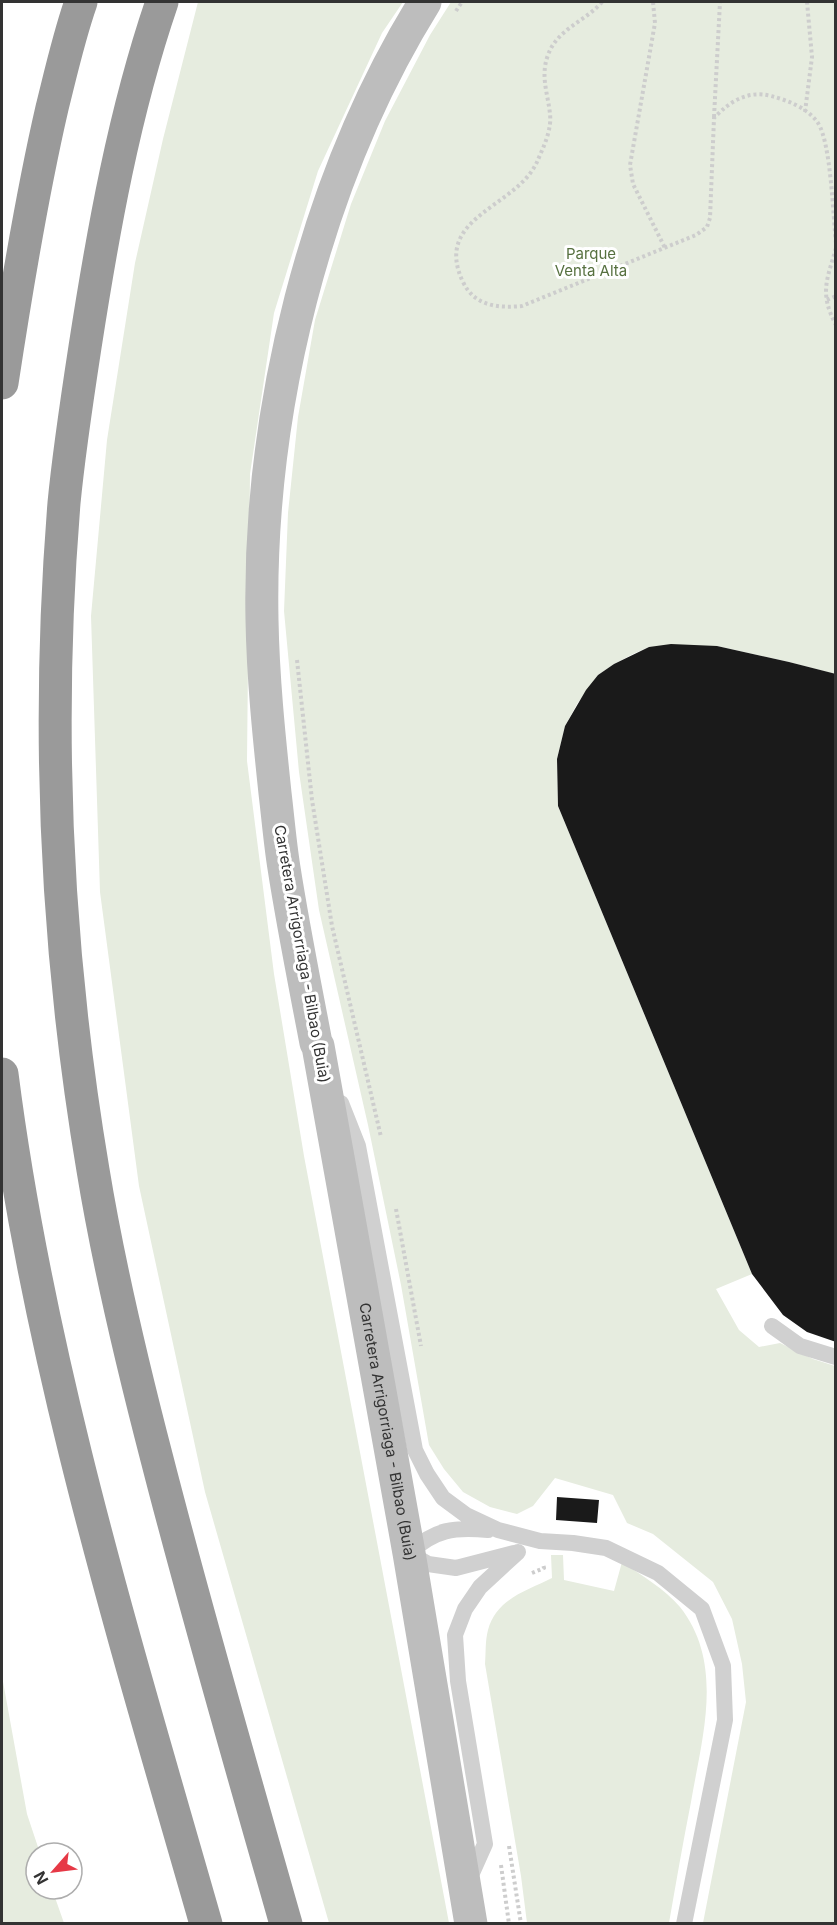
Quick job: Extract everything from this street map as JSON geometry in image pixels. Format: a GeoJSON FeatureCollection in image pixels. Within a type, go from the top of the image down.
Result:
{"type":"FeatureCollection","features":[{"type":"Feature","properties":{"kind":"highway"},"geometry":{"type":"LineString","coordinates":[[2,383],[20,265],[44,143],[71,31],[81,2]]}},
{"type":"Feature","properties":{"kind":"highway"},"geometry":{"type":"LineString","coordinates":[[162,2],[146,50],[119,160],[96,278],[73,424],[60,558],[56,669],[56,756],[61,892],[67,973],[84,1107],[97,1191],[121,1314],[183,1560],[286,1923]]}},
{"type":"Feature","properties":{"kind":"highway"},"geometry":{"type":"LineString","coordinates":[[2,1074],[28,1247],[59,1390],[106,1569],[206,1923]]}},
{"type":"Feature","properties":{"kind":"street","name":"Carretera Arrigorriaga - Bilbao (Buia)"},"geometry":{"type":"LineString","coordinates":[[440,7],[401,40],[340,171],[302,292],[272,444],[264,525],[262,620],[269,738],[284,867],[409,1553],[471,1923]]}},
{"type":"Feature","properties":{"kind":"lane"},"geometry":{"type":"LineString","coordinates":[[318,1046],[358,1146],[415,1450],[443,1498],[466,1515],[498,1530],[540,1541],[606,1548],[658,1573],[702,1609],[723,1666],[725,1720],[684,1923]]}},
{"type":"Feature","properties":{"kind":"lane"},"geometry":{"type":"LineString","coordinates":[[772,1326],[800,1346],[836,1357]]}},
{"type":"Feature","properties":{"kind":"lane"},"geometry":{"type":"LineString","coordinates":[[498,1530],[463,1528],[439,1532],[409,1553],[428,1564],[456,1568],[518,1552],[540,1541]]}},
{"type":"Feature","properties":{"kind":"lane"},"geometry":{"type":"LineString","coordinates":[[466,1885],[485,1844],[458,1681],[455,1635],[465,1609],[480,1587],[518,1552]]}},
{"type":"Feature","properties":{"kind":"path"},"geometry":{"type":"LineString","coordinates":[[440,7],[462,2]]}},
{"type":"Feature","properties":{"kind":"path"},"geometry":{"type":"LineString","coordinates":[[602,2],[595,10],[566,29],[548,55],[543,82],[550,116],[547,135],[536,165],[517,188],[470,223],[457,246],[457,269],[466,288],[482,302],[498,308],[522,306],[696,235],[707,227],[710,218],[720,2]]}},
{"type":"Feature","properties":{"kind":"path"},"geometry":{"type":"LineString","coordinates":[[653,2],[655,23],[630,165],[633,184],[665,248]]}},
{"type":"Feature","properties":{"kind":"path"},"geometry":{"type":"LineString","coordinates":[[805,112],[812,57],[807,2]]}},
{"type":"Feature","properties":{"kind":"path"},"geometry":{"type":"LineString","coordinates":[[714,118],[724,107],[739,98],[759,93],[788,100],[818,124],[827,152],[836,243]]}},
{"type":"Feature","properties":{"kind":"path"},"geometry":{"type":"LineString","coordinates":[[836,248],[824,290],[830,315],[836,325]]}},
{"type":"Feature","properties":{"kind":"path"},"geometry":{"type":"LineString","coordinates":[[827,300],[836,296]]}},
{"type":"Feature","properties":{"kind":"path"},"geometry":{"type":"LineString","coordinates":[[297,657],[312,800],[332,926],[381,1138]]}},
{"type":"Feature","properties":{"kind":"path"},"geometry":{"type":"LineString","coordinates":[[395,1206],[422,1352]]}},
{"type":"Feature","properties":{"kind":"green space"},"geometry":{"type":"Polygon","coordinates":[[[198,2],[403,2],[382,33],[318,171],[274,313],[250,474],[247,761],[274,974],[304,1156],[449,1923],[329,1923],[205,1492],[139,1186],[100,892],[91,616],[107,440],[135,263],[163,139],[198,2]]]}},
{"type":"Feature","properties":{"kind":"green space","name":"Parque Venta Alta"},"geometry":{"type":"Polygon","coordinates":[[[451,2],[835,2],[835,674],[717,646],[649,647],[614,664],[598,675],[577,704],[565,726],[557,759],[558,806],[752,1274],[716,1289],[739,1330],[759,1347],[780,1343],[813,1359],[835,1366],[835,1923],[703,1923],[746,1702],[742,1664],[732,1619],[713,1582],[653,1534],[627,1523],[613,1495],[555,1478],[533,1506],[517,1514],[490,1507],[463,1492],[444,1469],[429,1445],[401,1285],[368,1125],[319,910],[299,772],[284,611],[288,513],[298,417],[315,320],[351,204],[385,121],[430,35],[451,2]]]}},
{"type":"Feature","properties":{"kind":"green space"},"geometry":{"type":"Polygon","coordinates":[[[551,1555],[563,1555],[564,1580],[614,1591],[622,1562],[674,1600],[694,1629],[702,1652],[706,1677],[704,1727],[669,1923],[527,1923],[485,1664],[486,1643],[492,1619],[505,1603],[552,1578],[551,1555]]]}},
{"type":"Feature","properties":{"kind":"green space"},"geometry":{"type":"Polygon","coordinates":[[[2,1676],[27,1814],[36,1841],[24,1841],[24,1901],[56,1901],[64,1923],[2,1923],[2,1676]]]}},
{"type":"Feature","properties":{"kind":"building"},"geometry":{"type":"Polygon","coordinates":[[[671,644],[717,646],[836,674],[836,1342],[807,1332],[783,1315],[752,1274],[558,806],[557,759],[565,726],[586,690],[598,675],[614,664],[649,647],[671,644]]]}},
{"type":"Feature","properties":{"kind":"building"},"geometry":{"type":"Polygon","coordinates":[[[557,1497],[599,1500],[597,1523],[556,1520],[557,1497]]]}}]}
